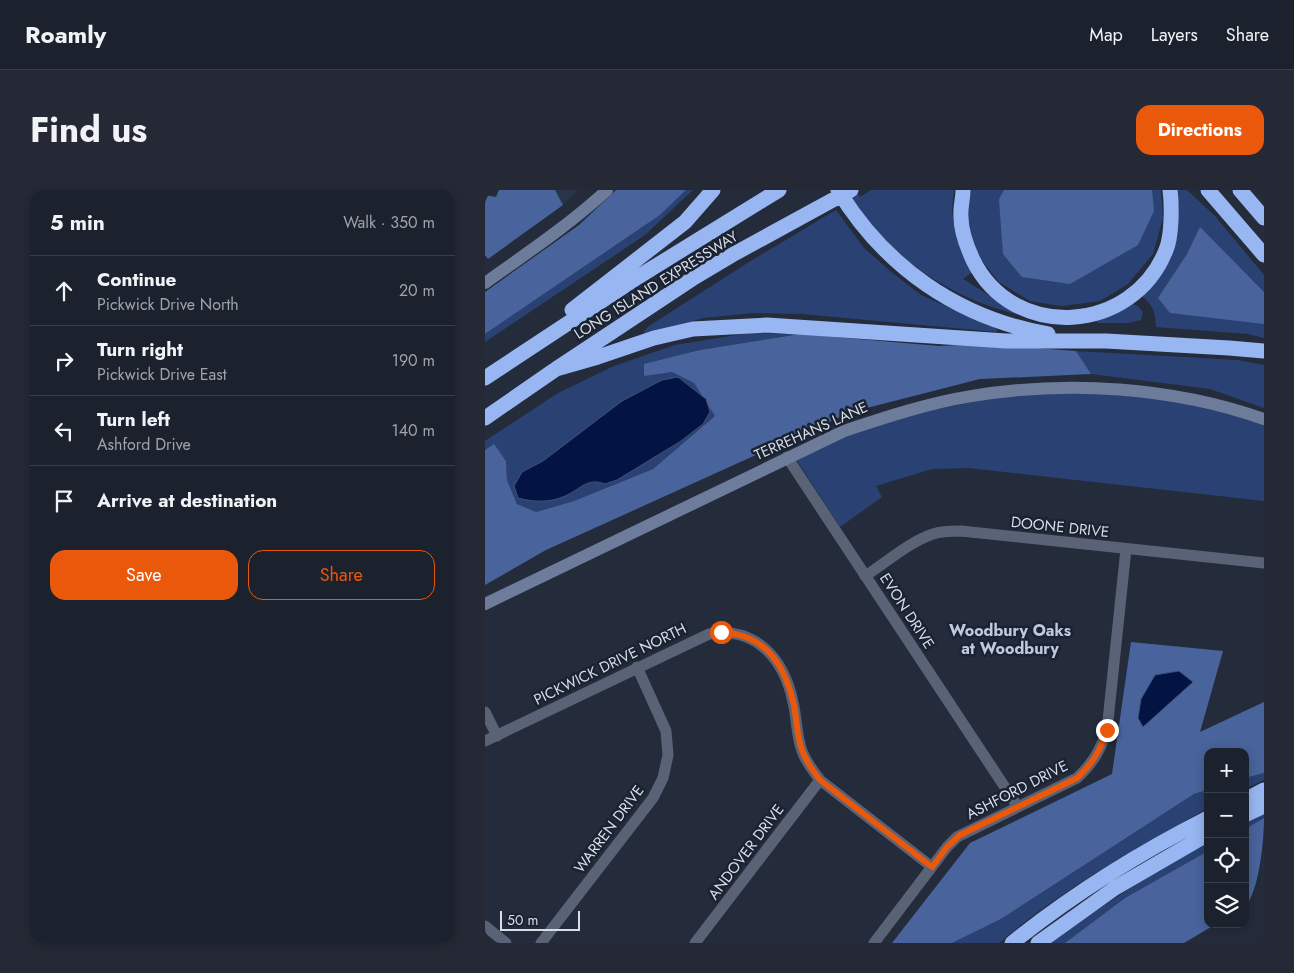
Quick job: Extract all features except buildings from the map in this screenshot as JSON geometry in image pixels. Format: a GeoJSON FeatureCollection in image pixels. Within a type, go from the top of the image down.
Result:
{"type":"FeatureCollection","features":[{"type":"Feature","properties":{"kind":"highway"},"geometry":{"type":"LineString","coordinates":[[485,377],[685,222],[713,190]]}},
{"type":"Feature","properties":{"kind":"highway","name":"LONG ISLAND EXPRESSWAY"},"geometry":{"type":"LineString","coordinates":[[485,377],[638,277],[779,190]]}},
{"type":"Feature","properties":{"kind":"highway"},"geometry":{"type":"LineString","coordinates":[[837,190],[872,238],[901,266],[932,290],[964,308],[993,320],[1025,330],[1061,337],[1264,351]]}},
{"type":"Feature","properties":{"kind":"highway","name":"LONG ISLAND EXPRESSWAY"},"geometry":{"type":"LineString","coordinates":[[485,418],[556,369],[732,255],[851,190]]}},
{"type":"Feature","properties":{"kind":"highway"},"geometry":{"type":"LineString","coordinates":[[963,190],[961,217],[966,246],[980,274],[999,294],[1023,309],[1051,317],[1078,318],[1107,311],[1131,297],[1153,274],[1167,249],[1172,207],[1170,190]]}},
{"type":"Feature","properties":{"kind":"highway"},"geometry":{"type":"LineString","coordinates":[[1208,190],[1264,255]]}},
{"type":"Feature","properties":{"kind":"highway"},"geometry":{"type":"LineString","coordinates":[[1240,190],[1264,218]]}},
{"type":"Feature","properties":{"kind":"highway"},"geometry":{"type":"LineString","coordinates":[[556,369],[654,338],[693,329],[767,325],[1006,342],[1106,341]]}},
{"type":"Feature","properties":{"kind":"highway"},"geometry":{"type":"LineString","coordinates":[[1249,798],[1264,790]]}},
{"type":"Feature","properties":{"kind":"highway"},"geometry":{"type":"LineString","coordinates":[[1249,813],[1264,806]]}},
{"type":"Feature","properties":{"kind":"highway"},"geometry":{"type":"LineString","coordinates":[[1012,943],[1084,890],[1160,842],[1204,820]]}},
{"type":"Feature","properties":{"kind":"highway"},"geometry":{"type":"LineString","coordinates":[[1038,943],[1115,888],[1204,836]]}},
{"type":"Feature","properties":{"kind":"main road"},"geometry":{"type":"LineString","coordinates":[[485,283],[586,210],[607,190]]}},
{"type":"Feature","properties":{"kind":"main road","name":"TERREHANS LANE"},"geometry":{"type":"LineString","coordinates":[[485,604],[844,431],[901,411],[971,396],[1047,388],[1114,390],[1191,399],[1240,410],[1264,419]]}},
{"type":"Feature","properties":{"kind":"street","name":"EVON DRIVE"},"geometry":{"type":"LineString","coordinates":[[787,458],[1017,807]]}},
{"type":"Feature","properties":{"kind":"street","name":"DOONE DRIVE"},"geometry":{"type":"LineString","coordinates":[[865,576],[918,541],[935,534],[951,531],[1264,563]]}},
{"type":"Feature","properties":{"kind":"street","name":"ASHFORD DRIVE"},"geometry":{"type":"LineString","coordinates":[[874,943],[947,847],[957,838],[1077,778],[1089,767],[1101,748],[1107,730],[1126,549]]}},
{"type":"Feature","properties":{"kind":"street","name":"PICKWICK DRIVE NORTH"},"geometry":{"type":"LineString","coordinates":[[485,741],[709,634],[721,632],[734,633],[751,639],[767,649],[773,656],[787,681],[793,702],[802,752],[820,780]]}},
{"type":"Feature","properties":{"kind":"street","name":"WARREN DRIVE"},"geometry":{"type":"LineString","coordinates":[[541,943],[653,798],[663,778],[668,755],[666,731],[637,667]]}},
{"type":"Feature","properties":{"kind":"street"},"geometry":{"type":"LineString","coordinates":[[485,712],[497,736]]}},
{"type":"Feature","properties":{"kind":"street"},"geometry":{"type":"LineString","coordinates":[[820,780],[932,867]]}},
{"type":"Feature","properties":{"kind":"street","name":"ANDOVER DRIVE"},"geometry":{"type":"LineString","coordinates":[[695,943],[820,780]]}},
{"type":"Feature","properties":{"kind":"street"},"geometry":{"type":"LineString","coordinates":[[485,926],[506,943]]}},
{"type":"Feature","properties":{"kind":"shaded area"},"geometry":{"type":"Polygon","coordinates":[[[499,190],[555,190],[563,205],[488,259],[485,255],[485,195],[496,197],[499,190]]]}},
{"type":"Feature","properties":{"kind":"shaded area"},"geometry":{"type":"Polygon","coordinates":[[[555,190],[578,190],[563,205],[555,190]]]}},
{"type":"Feature","properties":{"kind":"shaded area"},"geometry":{"type":"Polygon","coordinates":[[[616,190],[686,190],[660,215],[485,334],[485,292],[579,225],[616,190]]]}},
{"type":"Feature","properties":{"kind":"shaded area"},"geometry":{"type":"Polygon","coordinates":[[[686,190],[693,190],[645,235],[485,342],[485,334],[660,215],[686,190]]]}},
{"type":"Feature","properties":{"kind":"shaded area"},"geometry":{"type":"Polygon","coordinates":[[[845,190],[856,190],[860,197],[871,190],[954,190],[952,213],[960,247],[971,269],[971,273],[963,279],[1011,309],[1039,318],[1000,310],[980,303],[922,272],[891,246],[845,190]]]}},
{"type":"Feature","properties":{"kind":"shaded area"},"geometry":{"type":"Polygon","coordinates":[[[969,190],[1161,190],[1163,218],[1153,254],[1128,284],[1100,301],[1061,306],[1030,301],[999,282],[979,257],[967,222],[969,190]]]}},
{"type":"Feature","properties":{"kind":"shaded area"},"geometry":{"type":"Polygon","coordinates":[[[1004,190],[1152,190],[1154,211],[1138,245],[1070,284],[1022,277],[1003,254],[999,199],[1004,190]]]}},
{"type":"Feature","properties":{"kind":"shaded area"},"geometry":{"type":"Polygon","coordinates":[[[1177,190],[1187,190],[1214,215],[1264,275],[1264,338],[1248,334],[1156,327],[1152,308],[1139,294],[1175,238],[1179,211],[1177,190]]]}},
{"type":"Feature","properties":{"kind":"shaded area"},"geometry":{"type":"Polygon","coordinates":[[[836,210],[864,248],[921,295],[997,329],[997,332],[802,314],[754,313],[703,318],[649,334],[643,332],[649,326],[749,262],[836,210]]]}},
{"type":"Feature","properties":{"kind":"shaded area"},"geometry":{"type":"Polygon","coordinates":[[[1200,227],[1264,292],[1264,324],[1170,313],[1158,298],[1187,254],[1200,227]]]}},
{"type":"Feature","properties":{"kind":"shaded area"},"geometry":{"type":"Polygon","coordinates":[[[1130,303],[1138,306],[1143,312],[1141,320],[1129,323],[1097,323],[1098,315],[1130,303]]]}},
{"type":"Feature","properties":{"kind":"shaded area"},"geometry":{"type":"Polygon","coordinates":[[[749,333],[800,334],[700,350],[644,375],[672,371],[694,383],[716,416],[653,469],[574,501],[536,512],[517,504],[507,480],[506,461],[494,445],[485,450],[485,441],[558,393],[614,366],[675,345],[749,333]]]}},
{"type":"Feature","properties":{"kind":"shaded area"},"geometry":{"type":"Polygon","coordinates":[[[800,334],[939,346],[981,344],[1076,351],[1091,374],[980,379],[851,412],[546,550],[485,585],[485,450],[494,444],[506,461],[507,480],[517,504],[536,512],[574,501],[653,469],[715,416],[694,383],[672,372],[644,376],[644,364],[700,350],[800,334]]]}},
{"type":"Feature","properties":{"kind":"shaded area"},"geometry":{"type":"Polygon","coordinates":[[[1076,351],[1237,360],[1264,365],[1264,408],[1210,389],[1091,374],[1076,351]]]}},
{"type":"Feature","properties":{"kind":"shaded area"},"geometry":{"type":"Polygon","coordinates":[[[678,377],[706,399],[710,412],[703,424],[681,441],[617,480],[605,484],[599,482],[589,483],[565,496],[553,500],[536,501],[518,498],[514,486],[522,472],[543,461],[622,401],[662,380],[678,377]]]}},
{"type":"Feature","properties":{"kind":"shaded area"},"geometry":{"type":"Polygon","coordinates":[[[1104,391],[1179,402],[1264,423],[1264,501],[969,468],[932,469],[876,486],[882,497],[840,527],[796,459],[844,435],[903,416],[1009,395],[1104,391]]]}},
{"type":"Feature","properties":{"kind":"shaded area"},"geometry":{"type":"Polygon","coordinates":[[[1131,642],[1223,651],[1200,732],[1264,702],[1264,773],[1249,777],[1249,748],[1204,748],[1204,791],[1194,794],[1001,919],[952,943],[892,943],[970,843],[1112,774],[1131,642]],[[1193,682],[1138,718],[1143,727],[1193,682]]]}},
{"type":"Feature","properties":{"kind":"shaded area"},"geometry":{"type":"Polygon","coordinates":[[[1179,671],[1193,682],[1143,727],[1138,718],[1141,699],[1155,675],[1179,671]]]}},
{"type":"Feature","properties":{"kind":"shaded area"},"geometry":{"type":"Polygon","coordinates":[[[1264,773],[1264,780],[1249,787],[1249,777],[1264,773]]]}},
{"type":"Feature","properties":{"kind":"shaded area"},"geometry":{"type":"Polygon","coordinates":[[[1204,791],[1204,810],[1074,887],[1023,923],[999,943],[952,943],[1001,919],[1194,794],[1204,791]]]}},
{"type":"Feature","properties":{"kind":"shaded area"},"geometry":{"type":"Polygon","coordinates":[[[1264,813],[1264,818],[1249,827],[1249,821],[1264,813]]]}},
{"type":"Feature","properties":{"kind":"shaded area"},"geometry":{"type":"Polygon","coordinates":[[[1264,818],[1262,852],[1254,890],[1249,901],[1249,838],[1249,827],[1264,818]]]}},
{"type":"Feature","properties":{"kind":"shaded area"},"geometry":{"type":"Polygon","coordinates":[[[1204,844],[1204,853],[1125,898],[1065,943],[1050,943],[1067,930],[1176,858],[1204,844]]]}},
{"type":"Feature","properties":{"kind":"shaded area"},"geometry":{"type":"Polygon","coordinates":[[[1204,853],[1204,928],[1209,928],[1184,943],[1065,943],[1125,898],[1204,853]]]}},
{"type":"Feature","properties":{"kind":"district","name":"Woodbury Oaks at Woodbury"},"geometry":{"type":"Point","coordinates":[1010,639]}},
{"type":"Feature","properties":{"kind":"route"},"geometry":{"type":"LineString","coordinates":[[721,632],[734,633],[755,640],[773,656],[787,681],[793,702],[802,752],[820,780],[932,867],[947,847],[960,835],[1077,778],[1089,767],[1101,748],[1107,730]]}}]}
